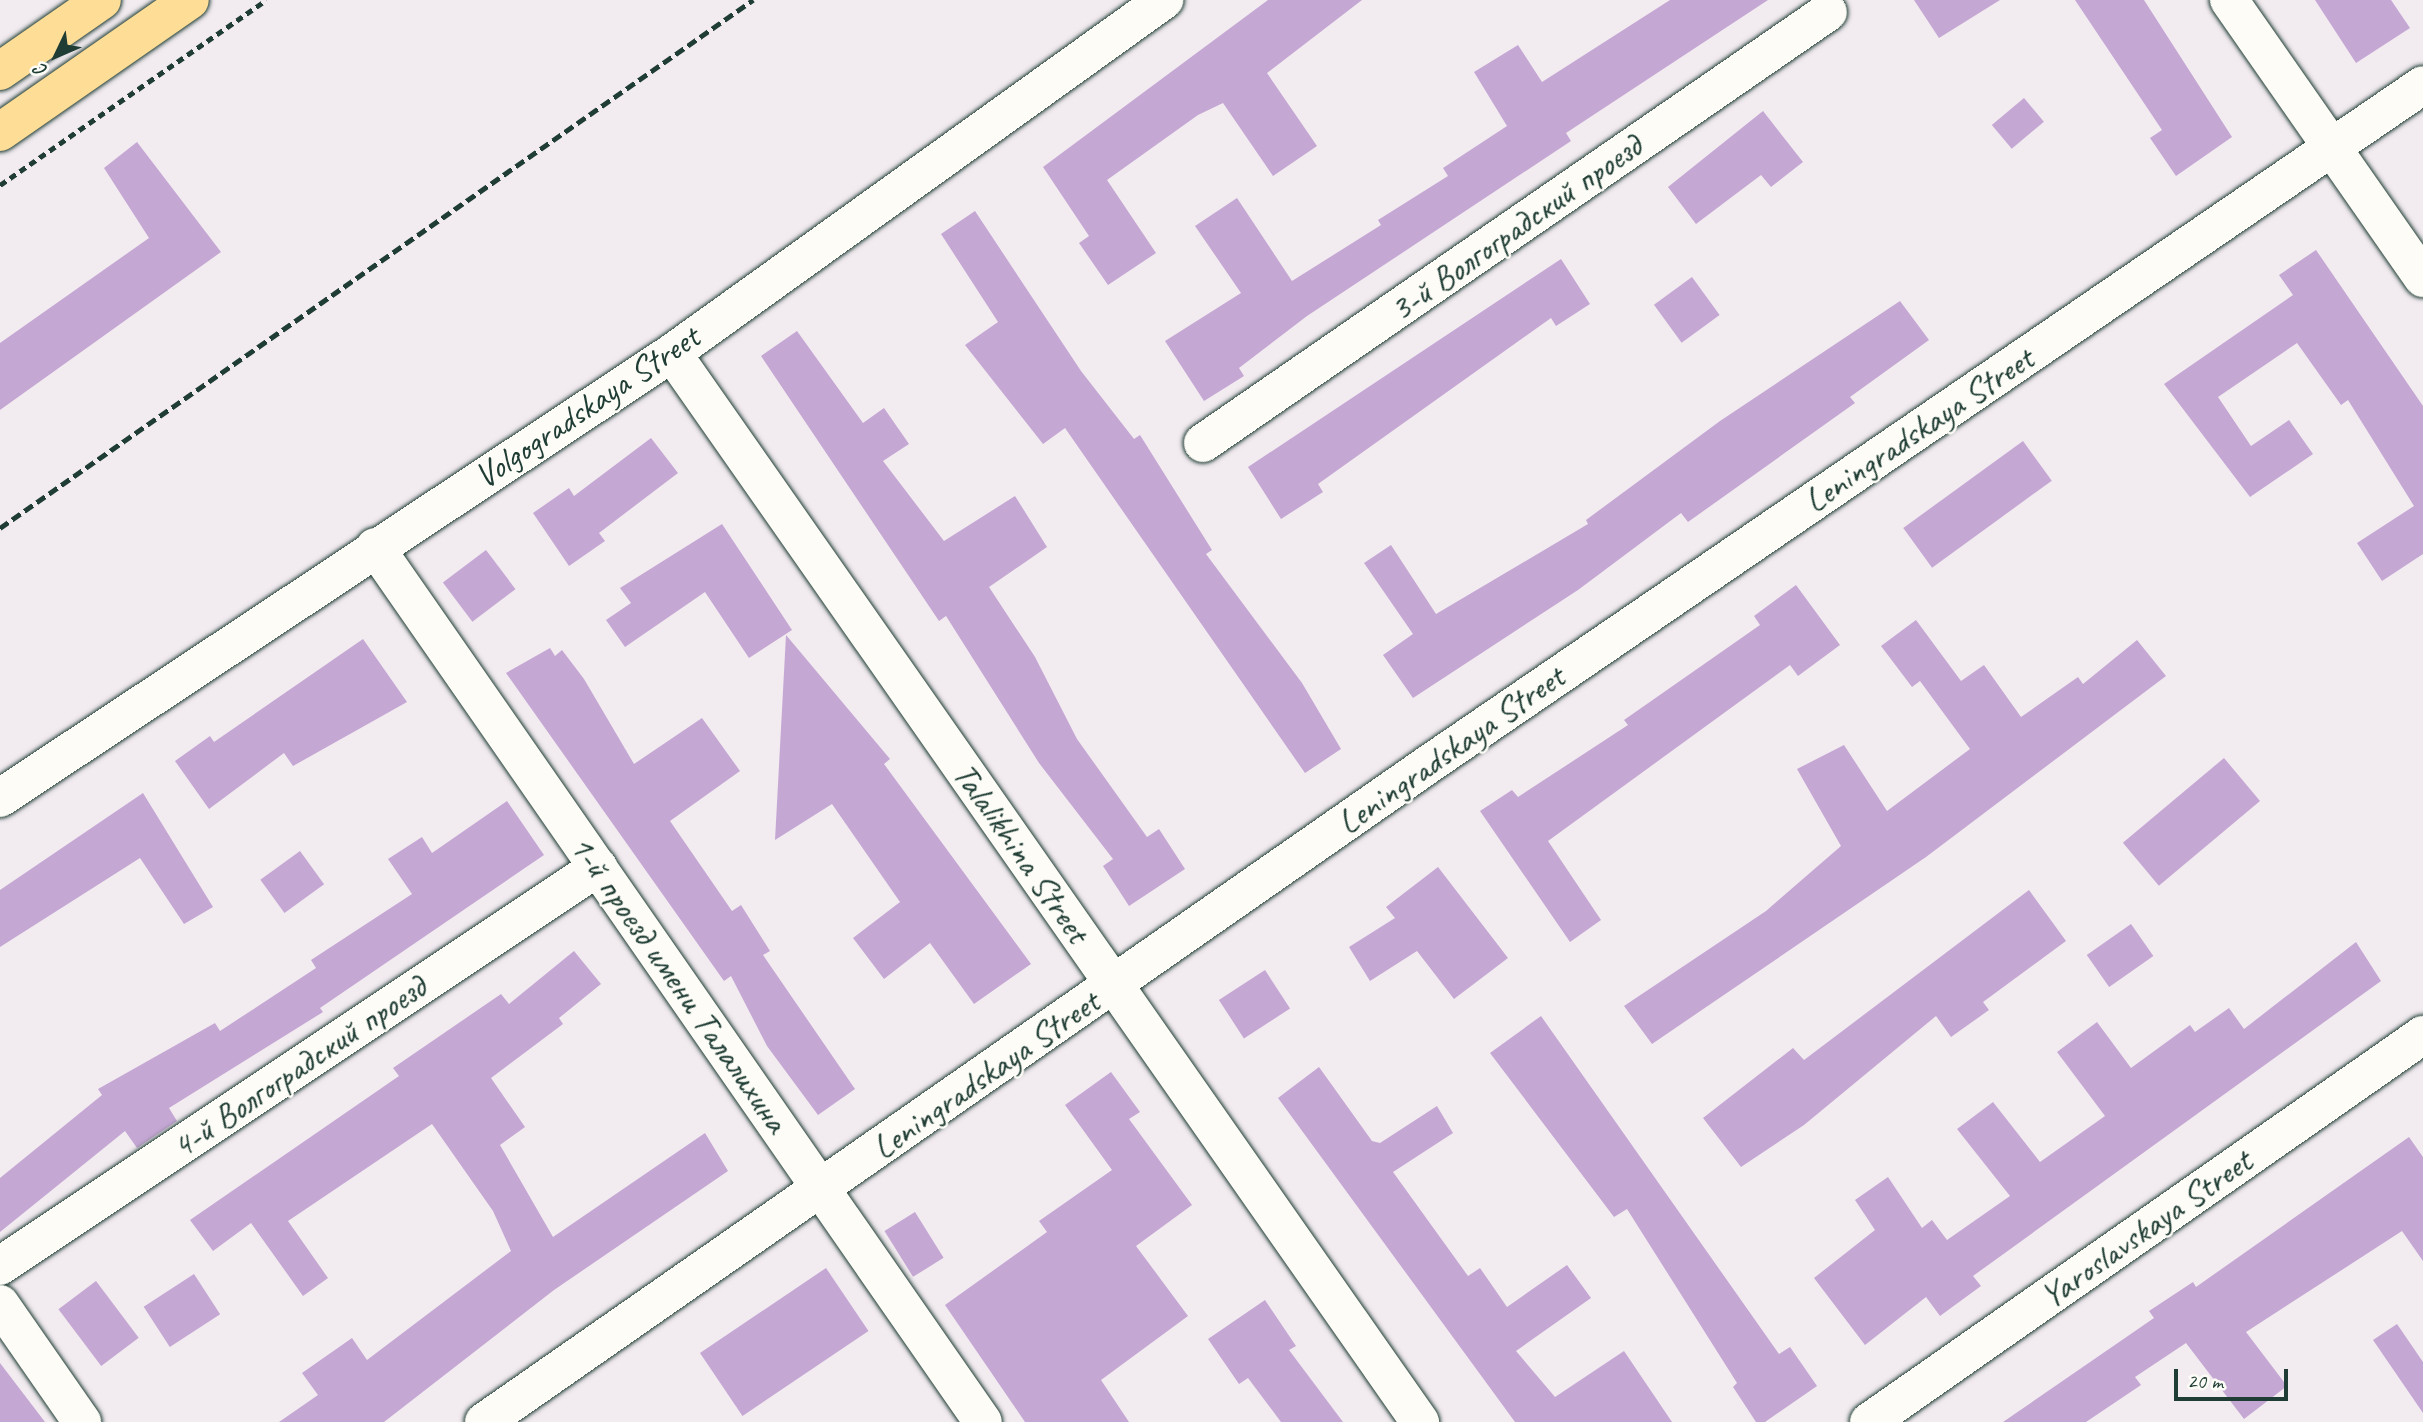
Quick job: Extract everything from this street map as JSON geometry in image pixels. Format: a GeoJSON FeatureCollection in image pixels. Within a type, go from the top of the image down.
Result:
{"type":"FeatureCollection","features":[{"type":"Feature","properties":{"kind":"main road"},"geometry":{"type":"LineString","coordinates":[[0,132],[190,0]]}},
{"type":"Feature","properties":{"kind":"main road"},"geometry":{"type":"LineString","coordinates":[[0,71],[96,2]]}},
{"type":"Feature","properties":{"kind":"street","name":"Volgogradskaya Street"},"geometry":{"type":"LineString","coordinates":[[0,798],[375,547],[672,353],[1164,0]]}},
{"type":"Feature","properties":{"kind":"street"},"geometry":{"type":"LineString","coordinates":[[2229,0],[2423,278]]}},
{"type":"Feature","properties":{"kind":"street","name":"3-й Волгоградский проезд"},"geometry":{"type":"LineString","coordinates":[[1203,443],[1828,12]]}},
{"type":"Feature","properties":{"kind":"street","name":"Leningradskaya Street"},"geometry":{"type":"LineString","coordinates":[[484,1422],[1115,986],[1426,766],[2333,150],[2423,85]]}},
{"type":"Feature","properties":{"kind":"street","name":"Talalikhina Street"},"geometry":{"type":"LineString","coordinates":[[672,353],[1420,1422]]}},
{"type":"Feature","properties":{"kind":"street","name":"1-й проезд имени Талалихина"},"geometry":{"type":"LineString","coordinates":[[375,547],[983,1422]]}},
{"type":"Feature","properties":{"kind":"street","name":"4-й Волгоградский проезд"},"geometry":{"type":"LineString","coordinates":[[0,1266],[598,867]]}},
{"type":"Feature","properties":{"kind":"street","name":"Yaroslavskaya Street"},"geometry":{"type":"LineString","coordinates":[[1869,1422],[2423,1035]]}},
{"type":"Feature","properties":{"kind":"street"},"geometry":{"type":"LineString","coordinates":[[0,1304],[82,1422]]}},
{"type":"Feature","properties":{"kind":"path"},"geometry":{"type":"LineString","coordinates":[[0,185],[266,0]]}},
{"type":"Feature","properties":{"kind":"building"},"geometry":{"type":"Polygon","coordinates":[[[1268,0],[1362,0],[1267,73],[1317,146],[1273,176],[1223,103],[1198,115],[1107,180],[1156,253],[1108,285],[1079,243],[1089,236],[1043,167],[1268,0]]]}},
{"type":"Feature","properties":{"kind":"building"},"geometry":{"type":"Polygon","coordinates":[[[1670,0],[1768,0],[1566,133],[1571,141],[1307,316],[1239,368],[1244,376],[1204,401],[1165,341],[1241,293],[1195,226],[1237,198],[1292,281],[1381,225],[1378,220],[1448,176],[1443,168],[1507,126],[1474,72],[1518,45],[1542,82],[1670,0]]]}},
{"type":"Feature","properties":{"kind":"building"},"geometry":{"type":"Polygon","coordinates":[[[1914,0],[2000,0],[1939,38],[1914,0]]]}},
{"type":"Feature","properties":{"kind":"building"},"geometry":{"type":"Polygon","coordinates":[[[2075,0],[2144,0],[2232,137],[2176,176],[2150,138],[2162,130],[2075,0]]]}},
{"type":"Feature","properties":{"kind":"building"},"geometry":{"type":"Polygon","coordinates":[[[2315,0],[2391,0],[2410,28],[2356,63],[2315,0]]]}},
{"type":"Feature","properties":{"kind":"building"},"geometry":{"type":"Polygon","coordinates":[[[2024,98],[2044,122],[2012,149],[1992,125],[2024,98]]]}},
{"type":"Feature","properties":{"kind":"building"},"geometry":{"type":"Polygon","coordinates":[[[1763,111],[1803,162],[1771,187],[1761,175],[1696,224],[1668,187],[1763,111]]]}},
{"type":"Feature","properties":{"kind":"building"},"geometry":{"type":"Polygon","coordinates":[[[137,142],[221,252],[0,410],[0,343],[149,238],[104,168],[137,142]]]}},
{"type":"Feature","properties":{"kind":"building"},"geometry":{"type":"Polygon","coordinates":[[[975,211],[1081,371],[1134,439],[1140,435],[1212,550],[1206,554],[1302,683],[1341,749],[1305,773],[1065,428],[1043,444],[965,345],[998,322],[941,234],[975,211]]]}},
{"type":"Feature","properties":{"kind":"building"},"geometry":{"type":"Polygon","coordinates":[[[2316,250],[2423,406],[2423,554],[2382,581],[2357,543],[2414,506],[2348,400],[2341,405],[2297,343],[2218,397],[2251,446],[2289,420],[2313,454],[2250,497],[2164,384],[2293,295],[2279,275],[2316,250]]]}},
{"type":"Feature","properties":{"kind":"building"},"geometry":{"type":"Polygon","coordinates":[[[1561,259],[1590,304],[1556,326],[1551,318],[1318,484],[1323,492],[1281,519],[1248,467],[1561,259]]]}},
{"type":"Feature","properties":{"kind":"building"},"geometry":{"type":"Polygon","coordinates":[[[1692,277],[1720,315],[1682,343],[1654,305],[1692,277]]]}},
{"type":"Feature","properties":{"kind":"building"},"geometry":{"type":"Polygon","coordinates":[[[1900,301],[1929,340],[1850,397],[1855,403],[1688,522],[1681,513],[1578,590],[1413,698],[1383,655],[1413,634],[1364,563],[1391,545],[1436,614],[1588,524],[1586,520],[1720,421],[1900,301]]]}},
{"type":"Feature","properties":{"kind":"building"},"geometry":{"type":"Polygon","coordinates":[[[797,331],[863,423],[884,408],[909,444],[883,461],[944,541],[1015,496],[1047,547],[989,587],[1035,657],[1077,739],[1147,837],[1159,829],[1185,869],[1129,906],[1103,866],[1113,859],[1039,763],[946,616],[939,621],[761,356],[797,331]]]}},
{"type":"Feature","properties":{"kind":"building"},"geometry":{"type":"Polygon","coordinates":[[[651,438],[678,473],[599,533],[605,541],[569,566],[533,513],[569,488],[574,496],[651,438]]]}},
{"type":"Feature","properties":{"kind":"building"},"geometry":{"type":"Polygon","coordinates":[[[2023,441],[2052,481],[1932,568],[1903,528],[2023,441]]]}},
{"type":"Feature","properties":{"kind":"building"},"geometry":{"type":"Polygon","coordinates":[[[722,524],[792,630],[749,658],[705,592],[625,647],[606,620],[631,603],[620,588],[722,524]]]}},
{"type":"Feature","properties":{"kind":"building"},"geometry":{"type":"Polygon","coordinates":[[[486,550],[515,589],[472,622],[443,582],[486,550]]]}},
{"type":"Feature","properties":{"kind":"building"},"geometry":{"type":"Polygon","coordinates":[[[1796,585],[1840,645],[1798,676],[1790,665],[1548,841],[1601,920],[1570,942],[1480,811],[1512,790],[1518,797],[1628,725],[1624,720],[1760,625],[1754,616],[1796,585]]]}},
{"type":"Feature","properties":{"kind":"building"},"geometry":{"type":"Polygon","coordinates":[[[1916,620],[1961,681],[1984,665],[2021,717],[2078,677],[2083,684],[2137,640],[2166,676],[1926,857],[1652,1044],[1624,1006],[1766,911],[1841,846],[1797,769],[1844,745],[1887,811],[1970,749],[1920,681],[1912,687],[1881,646],[1916,620]]]}},
{"type":"Feature","properties":{"kind":"building"},"geometry":{"type":"Polygon","coordinates":[[[786,635],[890,759],[884,764],[1031,964],[974,1004],[930,943],[884,979],[853,938],[900,902],[832,804],[775,840],[786,635]]]}},
{"type":"Feature","properties":{"kind":"building"},"geometry":{"type":"Polygon","coordinates":[[[363,639],[407,702],[293,766],[284,753],[209,809],[175,761],[210,736],[214,742],[363,639]]]}},
{"type":"Feature","properties":{"kind":"building"},"geometry":{"type":"Polygon","coordinates":[[[550,648],[555,656],[562,650],[584,679],[634,764],[702,718],[740,771],[670,821],[732,911],[741,905],[770,951],[763,955],[855,1089],[818,1115],[767,1046],[731,976],[724,981],[506,673],[550,648]]]}},
{"type":"Feature","properties":{"kind":"building"},"geometry":{"type":"Polygon","coordinates":[[[2224,758],[2260,801],[2159,886],[2123,843],[2224,758]]]}},
{"type":"Feature","properties":{"kind":"building"},"geometry":{"type":"Polygon","coordinates":[[[143,793],[213,907],[184,924],[140,858],[0,947],[0,890],[143,793]]]}},
{"type":"Feature","properties":{"kind":"building"},"geometry":{"type":"Polygon","coordinates":[[[507,801],[544,855],[320,1008],[323,1012],[169,1108],[177,1121],[137,1148],[125,1131],[0,1232],[0,1178],[102,1095],[98,1089],[215,1023],[220,1031],[316,968],[311,960],[412,894],[388,859],[422,837],[432,853],[507,801]]]}},
{"type":"Feature","properties":{"kind":"building"},"geometry":{"type":"Polygon","coordinates":[[[300,851],[324,884],[284,913],[260,880],[300,851]]]}},
{"type":"Feature","properties":{"kind":"building"},"geometry":{"type":"Polygon","coordinates":[[[1438,867],[1508,958],[1454,999],[1417,951],[1370,981],[1349,947],[1395,918],[1386,907],[1438,867]]]}},
{"type":"Feature","properties":{"kind":"building"},"geometry":{"type":"Polygon","coordinates":[[[2029,890],[2066,941],[1983,1002],[1989,1010],[1951,1037],[1936,1016],[1804,1125],[1741,1167],[1703,1118],[1793,1048],[1804,1060],[2029,890]]]}},
{"type":"Feature","properties":{"kind":"building"},"geometry":{"type":"Polygon","coordinates":[[[2131,924],[2153,956],[2109,987],[2087,955],[2131,924]]]}},
{"type":"Feature","properties":{"kind":"building"},"geometry":{"type":"Polygon","coordinates":[[[2356,942],[2381,981],[1973,1276],[1981,1286],[1940,1316],[1926,1297],[1865,1345],[1814,1278],[1875,1230],[1855,1200],[1888,1177],[1922,1228],[1932,1220],[1947,1240],[2010,1196],[1957,1129],[1993,1102],[2040,1162],[2105,1116],[2057,1052],[2097,1022],[2131,1068],[2190,1025],[2195,1032],[2229,1008],[2244,1029],[2356,942]]]}},
{"type":"Feature","properties":{"kind":"building"},"geometry":{"type":"Polygon","coordinates":[[[574,951],[601,984],[559,1018],[563,1024],[491,1078],[525,1127],[500,1145],[553,1237],[705,1133],[728,1171],[554,1290],[384,1422],[279,1422],[318,1395],[302,1373],[352,1338],[367,1360],[511,1251],[493,1211],[432,1124],[288,1221],[328,1278],[303,1296],[251,1223],[213,1251],[190,1220],[399,1076],[393,1068],[501,994],[509,1004],[574,951]]]}},
{"type":"Feature","properties":{"kind":"building"},"geometry":{"type":"Polygon","coordinates":[[[1265,970],[1290,1009],[1244,1039],[1219,1000],[1265,970]]]}},
{"type":"Feature","properties":{"kind":"building"},"geometry":{"type":"Polygon","coordinates":[[[1541,1016],[1779,1354],[1790,1347],[1817,1386],[1765,1422],[1756,1422],[1733,1387],[1737,1383],[1627,1209],[1614,1217],[1490,1053],[1541,1016]]]}},
{"type":"Feature","properties":{"kind":"building"},"geometry":{"type":"Polygon","coordinates":[[[1319,1067],[1372,1141],[1380,1143],[1437,1106],[1453,1133],[1393,1172],[1468,1276],[1480,1268],[1507,1307],[1567,1265],[1591,1298],[1516,1351],[1555,1397],[1624,1351],[1672,1422],[1515,1422],[1278,1098],[1319,1067]]]}},
{"type":"Feature","properties":{"kind":"building"},"geometry":{"type":"Polygon","coordinates":[[[1111,1072],[1140,1112],[1129,1119],[1192,1205],[1136,1246],[1188,1316],[1101,1380],[1129,1422],[1025,1422],[945,1305],[1047,1232],[1039,1221],[1112,1170],[1065,1105],[1111,1072]]]}},
{"type":"Feature","properties":{"kind":"building"},"geometry":{"type":"Polygon","coordinates":[[[2409,1137],[2423,1157],[2423,1261],[2402,1231],[2246,1332],[2287,1386],[2244,1419],[2186,1343],[2135,1377],[2141,1385],[2086,1422],[2003,1422],[2154,1318],[2149,1311],[2193,1282],[2196,1287],[2409,1137]]]}},
{"type":"Feature","properties":{"kind":"building"},"geometry":{"type":"Polygon","coordinates":[[[915,1212],[944,1258],[913,1277],[884,1231],[915,1212]]]}},
{"type":"Feature","properties":{"kind":"building"},"geometry":{"type":"Polygon","coordinates":[[[826,1268],[868,1331],[742,1416],[700,1353],[826,1268]]]}},
{"type":"Feature","properties":{"kind":"building"},"geometry":{"type":"Polygon","coordinates":[[[194,1274],[220,1314],[170,1347],[144,1307],[194,1274]]]}},
{"type":"Feature","properties":{"kind":"building"},"geometry":{"type":"Polygon","coordinates":[[[96,1281],[139,1338],[101,1366],[58,1309],[96,1281]]]}},
{"type":"Feature","properties":{"kind":"building"},"geometry":{"type":"Polygon","coordinates":[[[1265,1300],[1296,1346],[1289,1350],[1343,1422],[1281,1422],[1248,1378],[1239,1384],[1208,1339],[1265,1300]]]}},
{"type":"Feature","properties":{"kind":"building"},"geometry":{"type":"Polygon","coordinates":[[[2397,1324],[2423,1362],[2423,1413],[2373,1340],[2397,1324]]]}},
{"type":"Feature","properties":{"kind":"building"},"geometry":{"type":"Polygon","coordinates":[[[0,1363],[45,1422],[0,1422],[0,1363]]]}},
{"type":"Feature","properties":{"kind":"railway"},"geometry":{"type":"LineString","coordinates":[[0,528],[753,0]]}}]}
